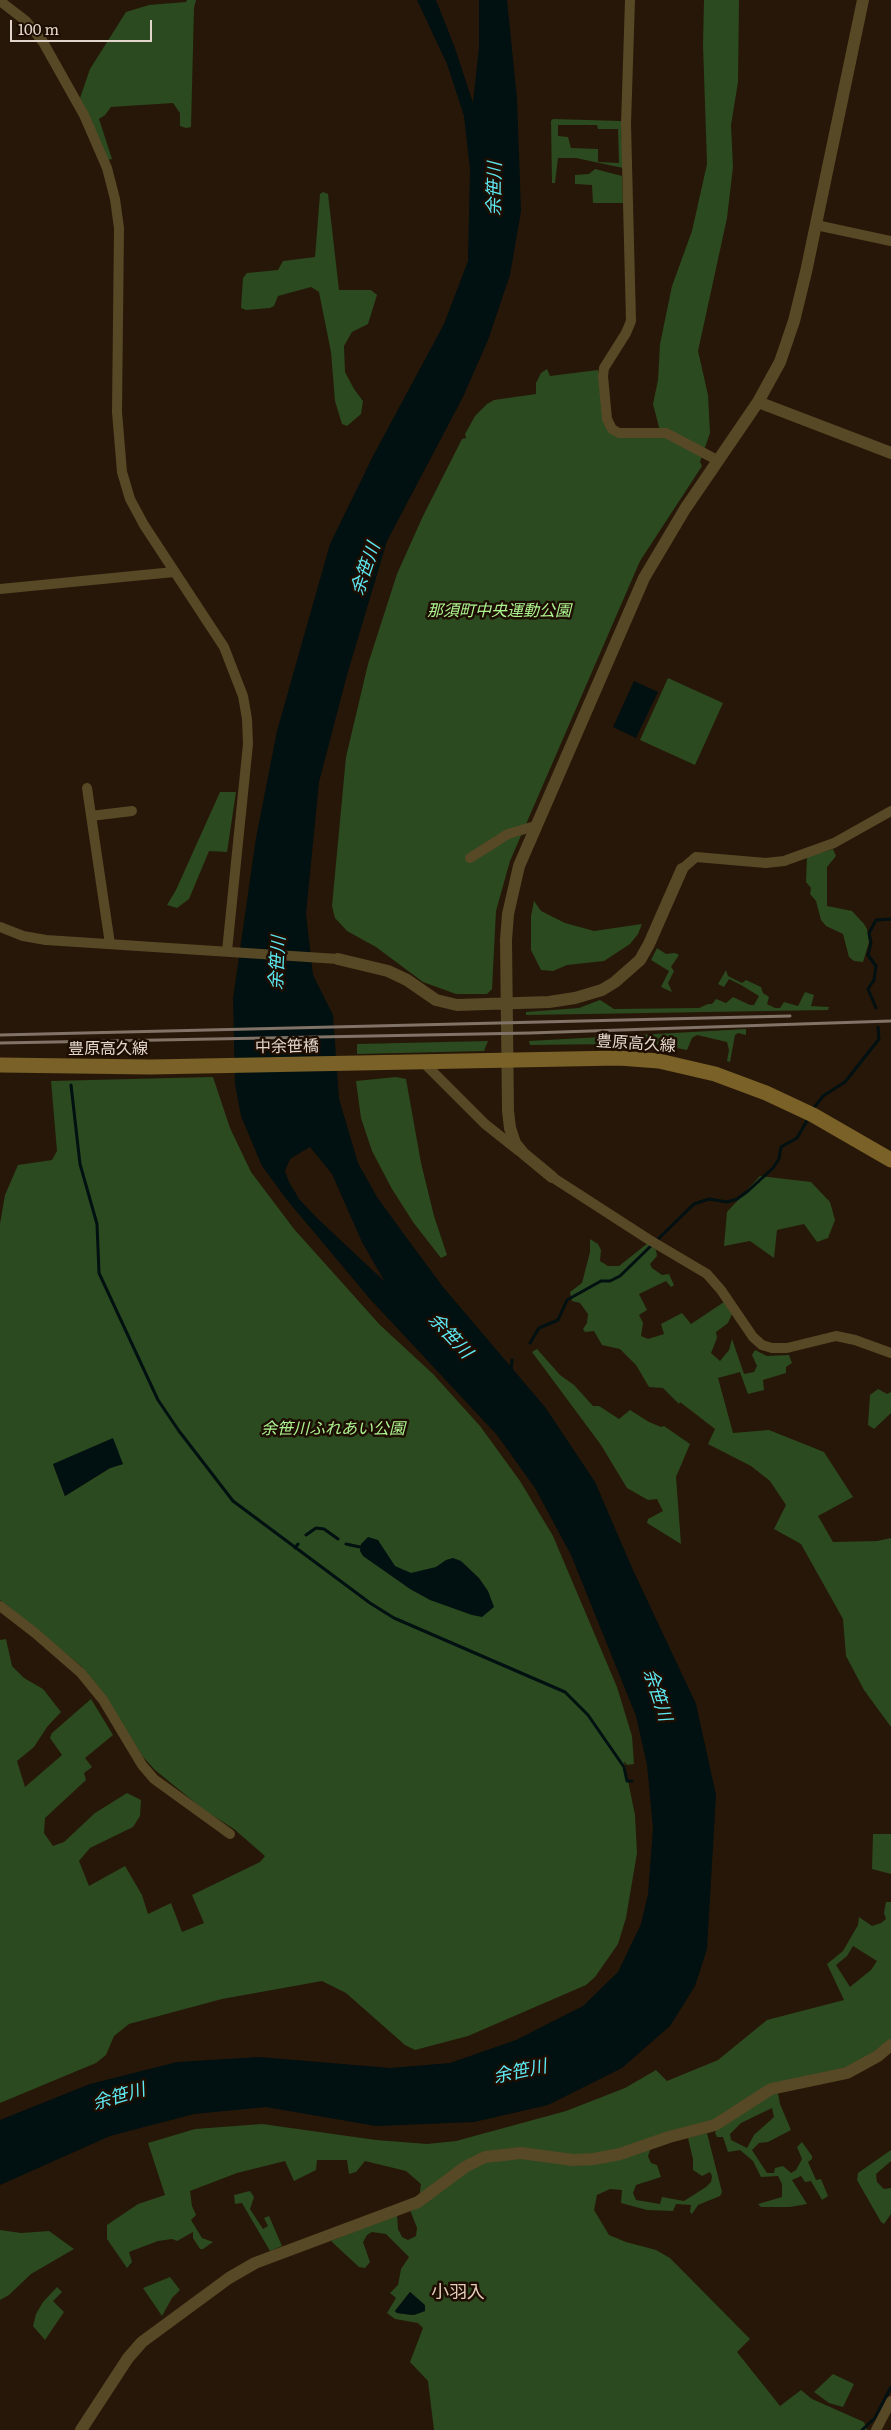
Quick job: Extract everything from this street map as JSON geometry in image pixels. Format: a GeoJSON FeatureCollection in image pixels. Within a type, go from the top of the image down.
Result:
{"type":"FeatureCollection","features":[{"type":"Feature","properties":{"kind":"main road","name":"豊原高久線"},"geometry":{"type":"LineString","coordinates":[[358,1064],[626,1058],[659,1061],[695,1068],[766,1093],[814,1115],[891,1160]]}},
{"type":"Feature","properties":{"kind":"main road","name":"中余笹橋"},"geometry":{"type":"LineString","coordinates":[[216,1065],[358,1064]]}},
{"type":"Feature","properties":{"kind":"main road","name":"豊原高久線"},"geometry":{"type":"LineString","coordinates":[[0,1066],[150,1067],[216,1065]]}},
{"type":"Feature","properties":{"kind":"street"},"geometry":{"type":"LineString","coordinates":[[0,0],[26,21],[43,42],[84,115],[107,168],[116,200],[119,228],[117,412],[122,472],[130,499],[144,525],[224,647],[234,669],[248,719],[248,744],[227,951]]}},
{"type":"Feature","properties":{"kind":"street"},"geometry":{"type":"LineString","coordinates":[[630,0],[626,96],[631,320],[626,333],[604,368],[607,419],[612,430],[619,433],[666,433],[718,460]]}},
{"type":"Feature","properties":{"kind":"street"},"geometry":{"type":"LineString","coordinates":[[523,1154],[510,1128],[506,1004],[508,914],[519,866],[644,578],[673,527],[758,402],[780,362],[794,321],[816,225],[862,0]]}},
{"type":"Feature","properties":{"kind":"street"},"geometry":{"type":"LineString","coordinates":[[816,225],[891,241]]}},
{"type":"Feature","properties":{"kind":"street"},"geometry":{"type":"LineString","coordinates":[[758,402],[891,453]]}},
{"type":"Feature","properties":{"kind":"street"},"geometry":{"type":"LineString","coordinates":[[0,589],[174,572]]}},
{"type":"Feature","properties":{"kind":"street"},"geometry":{"type":"LineString","coordinates":[[87,788],[110,944]]}},
{"type":"Feature","properties":{"kind":"street"},"geometry":{"type":"LineString","coordinates":[[91,816],[132,811]]}},
{"type":"Feature","properties":{"kind":"street"},"geometry":{"type":"LineString","coordinates":[[0,927],[23,936],[46,940],[338,959],[388,971],[407,980],[436,1000],[457,1004],[506,1004],[575,998],[602,990],[628,972],[650,944],[682,869],[696,857],[766,864],[784,861],[834,843],[891,811]]}},
{"type":"Feature","properties":{"kind":"street"},"geometry":{"type":"LineString","coordinates":[[470,858],[508,834],[535,826]]}},
{"type":"Feature","properties":{"kind":"street"},"geometry":{"type":"LineString","coordinates":[[423,1062],[485,1124],[552,1177],[648,1239],[707,1274],[721,1290],[753,1337],[762,1345],[772,1348],[788,1348],[836,1336],[855,1340],[891,1353]]}},
{"type":"Feature","properties":{"kind":"street"},"geometry":{"type":"LineString","coordinates":[[0,1606],[35,1633],[81,1673],[103,1700],[142,1765],[154,1779],[230,1834]]}},
{"type":"Feature","properties":{"kind":"street"},"geometry":{"type":"LineString","coordinates":[[81,2430],[128,2358],[142,2342],[229,2278],[255,2264],[418,2202],[465,2167],[485,2157],[521,2153],[573,2160],[594,2159],[620,2154],[669,2137],[715,2125],[771,2089],[786,2084],[847,2073],[878,2056],[891,2045]]}},
{"type":"Feature","properties":{"kind":"street"},"geometry":{"type":"LineString","coordinates":[[876,2430],[891,2401]]}},
{"type":"Feature","properties":{"kind":"green space"},"geometry":{"type":"Polygon","coordinates":[[[187,0],[196,0],[194,8],[191,127],[180,126],[180,113],[173,103],[111,107],[99,119],[112,159],[107,160],[80,98],[90,69],[126,12],[149,5],[186,2],[187,0]]]}},
{"type":"Feature","properties":{"kind":"green space","name":"那須町中央運動公園"},"geometry":{"type":"Polygon","coordinates":[[[704,0],[739,0],[738,82],[731,125],[733,167],[727,218],[698,351],[708,395],[710,433],[700,462],[702,466],[640,561],[510,861],[496,911],[492,989],[487,994],[456,994],[423,982],[376,947],[347,931],[335,918],[332,906],[346,757],[368,664],[397,574],[423,516],[462,439],[466,438],[465,434],[475,416],[487,404],[494,400],[536,394],[536,383],[541,373],[547,369],[550,376],[598,370],[610,431],[661,435],[653,404],[658,380],[660,344],[672,286],[692,231],[707,164],[703,45],[704,0]]]}},
{"type":"Feature","properties":{"kind":"green space"},"geometry":{"type":"Polygon","coordinates":[[[553,119],[621,121],[623,168],[576,158],[558,158],[555,183],[552,183],[551,121],[553,119]],[[558,125],[558,136],[568,137],[571,148],[598,149],[598,162],[619,163],[618,129],[598,129],[597,125],[558,125]]]}},
{"type":"Feature","properties":{"kind":"green space"},"geometry":{"type":"Polygon","coordinates":[[[595,169],[622,176],[623,203],[593,203],[592,185],[575,184],[575,175],[589,174],[595,169]]]}},
{"type":"Feature","properties":{"kind":"green space"},"geometry":{"type":"Polygon","coordinates":[[[323,192],[328,194],[339,290],[371,290],[377,295],[368,324],[352,332],[344,346],[345,372],[363,401],[361,414],[347,426],[342,424],[335,401],[331,352],[319,292],[311,287],[278,296],[274,306],[270,308],[246,310],[241,308],[243,278],[247,273],[278,270],[283,261],[315,257],[320,194],[323,192]]]}},
{"type":"Feature","properties":{"kind":"green space"},"geometry":{"type":"Polygon","coordinates":[[[668,678],[723,703],[695,765],[640,740],[668,678]]]}},
{"type":"Feature","properties":{"kind":"green space"},"geometry":{"type":"Polygon","coordinates":[[[220,792],[236,792],[227,852],[209,851],[189,899],[177,908],[167,905],[176,890],[220,792]]]}},
{"type":"Feature","properties":{"kind":"green space"},"geometry":{"type":"Polygon","coordinates":[[[833,849],[836,856],[827,867],[827,906],[852,911],[864,924],[867,929],[869,942],[863,962],[854,961],[849,957],[843,934],[826,926],[821,920],[816,901],[810,894],[811,888],[806,882],[807,857],[833,849]]]}},
{"type":"Feature","properties":{"kind":"green space"},"geometry":{"type":"Polygon","coordinates":[[[534,901],[541,911],[565,923],[594,931],[642,924],[638,934],[630,944],[604,961],[567,965],[553,971],[541,970],[531,950],[531,916],[534,901]]]}},
{"type":"Feature","properties":{"kind":"green space"},"geometry":{"type":"Polygon","coordinates":[[[657,948],[666,954],[675,953],[679,955],[671,967],[674,971],[668,983],[672,992],[661,987],[669,971],[651,960],[657,948]]]}},
{"type":"Feature","properties":{"kind":"green space"},"geometry":{"type":"Polygon","coordinates":[[[726,970],[728,976],[742,983],[746,980],[761,987],[763,993],[769,997],[767,1004],[775,1008],[780,1008],[784,1002],[798,1006],[805,992],[814,995],[811,1006],[829,1007],[828,1010],[526,1015],[526,1012],[579,1008],[600,1000],[614,1009],[699,1008],[712,1004],[716,999],[726,1003],[733,997],[754,1005],[759,996],[741,985],[729,979],[724,987],[718,984],[726,970]]]}},
{"type":"Feature","properties":{"kind":"green space"},"geometry":{"type":"Polygon","coordinates":[[[746,1029],[746,1035],[738,1033],[735,1035],[730,1062],[727,1061],[729,1050],[727,1042],[697,1035],[692,1038],[687,1050],[656,1044],[647,1048],[615,1044],[530,1045],[529,1041],[746,1029]]]}},
{"type":"Feature","properties":{"kind":"green space"},"geometry":{"type":"Polygon","coordinates":[[[488,1041],[484,1051],[357,1054],[357,1044],[488,1041]]]}},
{"type":"Feature","properties":{"kind":"green space","name":"余笹川ふれあい公園"},"geometry":{"type":"Polygon","coordinates":[[[213,1077],[230,1128],[251,1172],[294,1229],[380,1325],[433,1374],[480,1426],[520,1481],[553,1536],[617,1687],[632,1736],[634,1764],[627,1765],[624,1761],[635,1815],[637,1853],[626,1918],[618,1944],[595,1977],[586,1985],[468,2036],[415,2050],[405,2045],[346,1993],[322,1981],[222,1999],[129,2024],[114,2036],[106,2055],[96,2063],[0,2103],[0,1640],[6,1639],[12,1666],[24,1678],[43,1689],[61,1712],[47,1727],[34,1747],[17,1761],[25,1787],[62,1755],[50,1738],[52,1733],[91,1699],[113,1735],[85,1758],[92,1767],[84,1773],[86,1780],[45,1818],[44,1833],[53,1846],[64,1842],[95,1813],[127,1793],[141,1800],[140,1816],[133,1827],[90,1848],[79,1861],[89,1886],[125,1866],[142,1895],[148,1914],[171,1903],[182,1932],[204,1923],[192,1895],[260,1862],[265,1856],[234,1829],[204,1810],[155,1770],[143,1757],[100,1689],[81,1666],[0,1600],[0,1224],[5,1195],[18,1165],[52,1160],[57,1151],[51,1081],[213,1077]],[[53,1464],[65,1496],[110,1468],[123,1464],[53,1464]]]}},
{"type":"Feature","properties":{"kind":"green space"},"geometry":{"type":"Polygon","coordinates":[[[396,1077],[406,1079],[421,1163],[434,1216],[447,1255],[441,1258],[413,1222],[392,1189],[372,1151],[361,1118],[356,1081],[396,1077]]]}},
{"type":"Feature","properties":{"kind":"green space"},"geometry":{"type":"Polygon","coordinates":[[[760,1176],[811,1182],[830,1202],[835,1220],[828,1238],[817,1242],[804,1224],[777,1230],[774,1258],[750,1241],[724,1246],[727,1212],[760,1176]]]}},
{"type":"Feature","properties":{"kind":"green space"},"geometry":{"type":"Polygon","coordinates":[[[590,1239],[598,1244],[601,1250],[600,1261],[608,1266],[619,1266],[648,1243],[656,1250],[657,1256],[650,1264],[652,1268],[662,1275],[669,1274],[674,1285],[671,1287],[666,1281],[639,1294],[647,1310],[639,1315],[643,1323],[641,1336],[648,1339],[664,1334],[661,1324],[682,1313],[691,1324],[724,1302],[732,1314],[728,1323],[716,1332],[717,1338],[711,1353],[720,1361],[729,1350],[732,1339],[744,1374],[754,1372],[757,1366],[752,1355],[755,1350],[767,1356],[789,1355],[792,1363],[786,1367],[786,1373],[763,1380],[764,1390],[748,1394],[740,1372],[718,1378],[733,1433],[769,1430],[824,1452],[853,1497],[818,1516],[833,1542],[877,1541],[891,1538],[891,1727],[864,1690],[846,1656],[843,1619],[801,1544],[774,1529],[786,1505],[770,1481],[751,1466],[708,1444],[715,1429],[680,1402],[679,1404],[663,1388],[649,1387],[636,1365],[620,1349],[602,1345],[594,1331],[585,1332],[583,1329],[587,1323],[588,1314],[580,1303],[572,1301],[570,1292],[582,1283],[590,1252],[590,1239]]]}},
{"type":"Feature","properties":{"kind":"green space"},"geometry":{"type":"Polygon","coordinates":[[[537,1349],[560,1375],[574,1385],[593,1406],[599,1406],[619,1419],[630,1410],[649,1422],[661,1427],[664,1426],[690,1444],[676,1477],[681,1544],[647,1523],[648,1519],[663,1511],[657,1499],[648,1500],[627,1488],[601,1445],[532,1352],[537,1349]]]}},
{"type":"Feature","properties":{"kind":"green space"},"geometry":{"type":"Polygon","coordinates":[[[878,1389],[887,1394],[891,1392],[891,1413],[874,1429],[868,1425],[870,1395],[878,1389]]]}},
{"type":"Feature","properties":{"kind":"green space"},"geometry":{"type":"Polygon","coordinates":[[[873,1834],[891,1834],[891,1874],[872,1869],[873,1834]]]}},
{"type":"Feature","properties":{"kind":"green space"},"geometry":{"type":"Polygon","coordinates":[[[886,1902],[891,1902],[891,2040],[850,2068],[776,2083],[780,2104],[791,2130],[768,2142],[759,2143],[752,2150],[767,2173],[774,2173],[775,2168],[783,2166],[791,2173],[796,2170],[802,2159],[797,2147],[802,2142],[812,2156],[812,2159],[808,2162],[816,2180],[821,2179],[828,2196],[822,2200],[811,2181],[805,2182],[801,2176],[792,2180],[807,2204],[790,2207],[761,2207],[758,2204],[782,2197],[782,2184],[778,2176],[761,2177],[753,2161],[740,2150],[728,2152],[723,2137],[717,2137],[715,2133],[717,2129],[654,2140],[648,2156],[651,2163],[657,2165],[661,2177],[636,2185],[633,2193],[636,2200],[660,2204],[662,2197],[684,2201],[706,2187],[711,2182],[712,2176],[710,2172],[702,2176],[693,2170],[693,2159],[688,2138],[707,2133],[722,2192],[720,2196],[698,2205],[692,2214],[690,2212],[691,2205],[676,2204],[673,2211],[647,2210],[621,2203],[622,2190],[610,2189],[597,2195],[594,2210],[609,2235],[656,2250],[670,2258],[750,2339],[737,2352],[780,2406],[801,2390],[812,2399],[864,2422],[867,2430],[434,2430],[428,2381],[410,2362],[423,2328],[418,2323],[395,2319],[387,2313],[396,2298],[390,2293],[398,2285],[401,2269],[409,2257],[386,2234],[372,2232],[367,2235],[363,2242],[370,2262],[365,2268],[359,2267],[331,2241],[397,2214],[398,2229],[402,2237],[408,2240],[416,2236],[417,2228],[410,2210],[418,2205],[421,2184],[406,2171],[365,2161],[356,2172],[349,2174],[347,2160],[317,2160],[316,2170],[294,2181],[285,2161],[237,2173],[190,2191],[192,2206],[196,2215],[191,2220],[202,2238],[213,2242],[203,2249],[200,2249],[193,2238],[193,2232],[177,2241],[172,2239],[158,2241],[129,2252],[132,2262],[127,2268],[107,2239],[107,2225],[138,2204],[165,2195],[148,2143],[195,2129],[262,2124],[376,2140],[427,2144],[456,2141],[566,2111],[625,2088],[656,2070],[667,2081],[718,2060],[767,2020],[844,2000],[827,1964],[843,1951],[858,1925],[859,1917],[872,1926],[886,1919],[884,1913],[886,1902]],[[853,1946],[847,1956],[836,1965],[850,1987],[871,1970],[877,1961],[853,1946]],[[772,2108],[741,2123],[730,2134],[731,2140],[747,2148],[754,2135],[774,2117],[772,2108]],[[410,2292],[395,2311],[411,2315],[422,2312],[424,2305],[410,2292]]]}},
{"type":"Feature","properties":{"kind":"green space"},"geometry":{"type":"Polygon","coordinates":[[[891,2150],[891,2161],[876,2174],[877,2182],[884,2189],[891,2188],[891,2214],[884,2224],[881,2222],[857,2180],[858,2173],[891,2150]]]}},
{"type":"Feature","properties":{"kind":"green space"},"geometry":{"type":"Polygon","coordinates":[[[250,2191],[254,2197],[250,2209],[263,2229],[268,2226],[264,2218],[269,2216],[282,2246],[270,2251],[242,2203],[235,2204],[234,2195],[250,2191]]]}},
{"type":"Feature","properties":{"kind":"green space"},"geometry":{"type":"Polygon","coordinates":[[[0,2230],[21,2233],[49,2231],[74,2249],[31,2274],[9,2295],[0,2300],[0,2230]]]}},
{"type":"Feature","properties":{"kind":"green space"},"geometry":{"type":"Polygon","coordinates":[[[170,2277],[180,2290],[172,2298],[162,2316],[143,2288],[170,2277]]]}},
{"type":"Feature","properties":{"kind":"green space"},"geometry":{"type":"Polygon","coordinates":[[[57,2287],[62,2292],[53,2301],[64,2312],[45,2340],[33,2326],[36,2314],[43,2302],[57,2287]]]}},
{"type":"Feature","properties":{"kind":"green space"},"geometry":{"type":"Polygon","coordinates":[[[833,2374],[854,2384],[843,2407],[829,2403],[814,2392],[833,2374]]]}},
{"type":"Feature","properties":{"kind":"water","name":"余笹川"},"geometry":{"type":"Polygon","coordinates":[[[417,0],[436,0],[455,48],[473,103],[479,47],[479,0],[507,0],[517,99],[521,211],[510,275],[488,340],[463,397],[387,541],[347,675],[319,782],[306,914],[313,975],[333,1015],[339,1099],[358,1163],[377,1197],[443,1287],[545,1407],[595,1482],[633,1570],[696,1704],[716,1795],[707,1949],[695,1986],[670,2026],[622,2068],[548,2105],[474,2122],[376,2126],[266,2107],[194,2114],[110,2136],[0,2185],[0,2120],[90,2084],[177,2062],[259,2057],[390,2068],[450,2063],[516,2040],[583,2006],[618,1972],[641,1924],[648,1894],[653,1828],[647,1765],[636,1716],[571,1555],[535,1488],[497,1435],[370,1299],[287,1200],[262,1166],[241,1116],[235,1084],[233,999],[256,838],[277,731],[330,544],[373,456],[444,324],[468,261],[470,170],[464,116],[447,64],[417,0]],[[310,1147],[290,1159],[285,1171],[299,1199],[385,1282],[362,1242],[332,1174],[310,1147]]]}},
{"type":"Feature","properties":{"kind":"water"},"geometry":{"type":"Polygon","coordinates":[[[634,681],[658,692],[636,738],[613,727],[634,681]]]}},
{"type":"Feature","properties":{"kind":"water"},"geometry":{"type":"Polygon","coordinates":[[[113,1438],[123,1464],[110,1468],[65,1496],[53,1464],[113,1438]]]}},
{"type":"Feature","properties":{"kind":"water"},"geometry":{"type":"Polygon","coordinates":[[[368,1537],[378,1540],[395,1566],[411,1573],[436,1567],[446,1560],[453,1558],[461,1561],[479,1578],[488,1591],[494,1607],[482,1617],[472,1615],[430,1600],[410,1589],[363,1556],[360,1551],[361,1544],[368,1537]]]}},
{"type":"Feature","properties":{"kind":"water"},"geometry":{"type":"Polygon","coordinates":[[[410,2292],[425,2305],[425,2311],[414,2315],[397,2313],[395,2311],[410,2292]]]}},
{"type":"Feature","properties":{"kind":"waterway"},"geometry":{"type":"LineString","coordinates":[[876,1008],[868,989],[874,980],[876,966],[868,955],[871,943],[869,933],[876,920],[891,919]]}},
{"type":"Feature","properties":{"kind":"waterway"},"geometry":{"type":"LineString","coordinates":[[813,1109],[823,1096],[845,1082],[879,1039],[878,1027]]}},
{"type":"Feature","properties":{"kind":"waterway"},"geometry":{"type":"LineString","coordinates":[[71,1085],[80,1164],[97,1224],[99,1273],[158,1400],[179,1431],[233,1501],[370,1603],[394,1618],[565,1692],[588,1715],[624,1767],[627,1781],[632,1781]]}},
{"type":"Feature","properties":{"kind":"waterway"},"geometry":{"type":"LineString","coordinates":[[530,1343],[539,1328],[558,1320],[567,1300],[601,1281],[610,1281],[620,1276],[694,1204],[709,1199],[727,1202],[737,1199],[748,1191],[773,1168],[779,1159],[781,1147],[797,1138],[808,1119]]}},
{"type":"Feature","properties":{"kind":"waterway"},"geometry":{"type":"LineString","coordinates":[[511,1371],[512,1360]]}},
{"type":"Feature","properties":{"kind":"waterway"},"geometry":{"type":"LineString","coordinates":[[306,1535],[316,1528],[324,1529],[338,1539]]}},
{"type":"Feature","properties":{"kind":"waterway"},"geometry":{"type":"LineString","coordinates":[[295,1548],[298,1544]]}},
{"type":"Feature","properties":{"kind":"waterway"},"geometry":{"type":"LineString","coordinates":[[346,1544],[360,1547]]}},
{"type":"Feature","properties":{"kind":"waterway"},"geometry":{"type":"LineString","coordinates":[[862,2430],[875,2418],[891,2387]]}},
{"type":"Feature","properties":{"kind":"railway"},"geometry":{"type":"LineString","coordinates":[[0,1035],[790,1016]]}},
{"type":"Feature","properties":{"kind":"railway"},"geometry":{"type":"LineString","coordinates":[[0,1043],[530,1033],[891,1021]]}},
{"type":"Feature","properties":{"kind":"district","name":"小羽入"},"geometry":{"type":"Point","coordinates":[458,2293]}}]}
